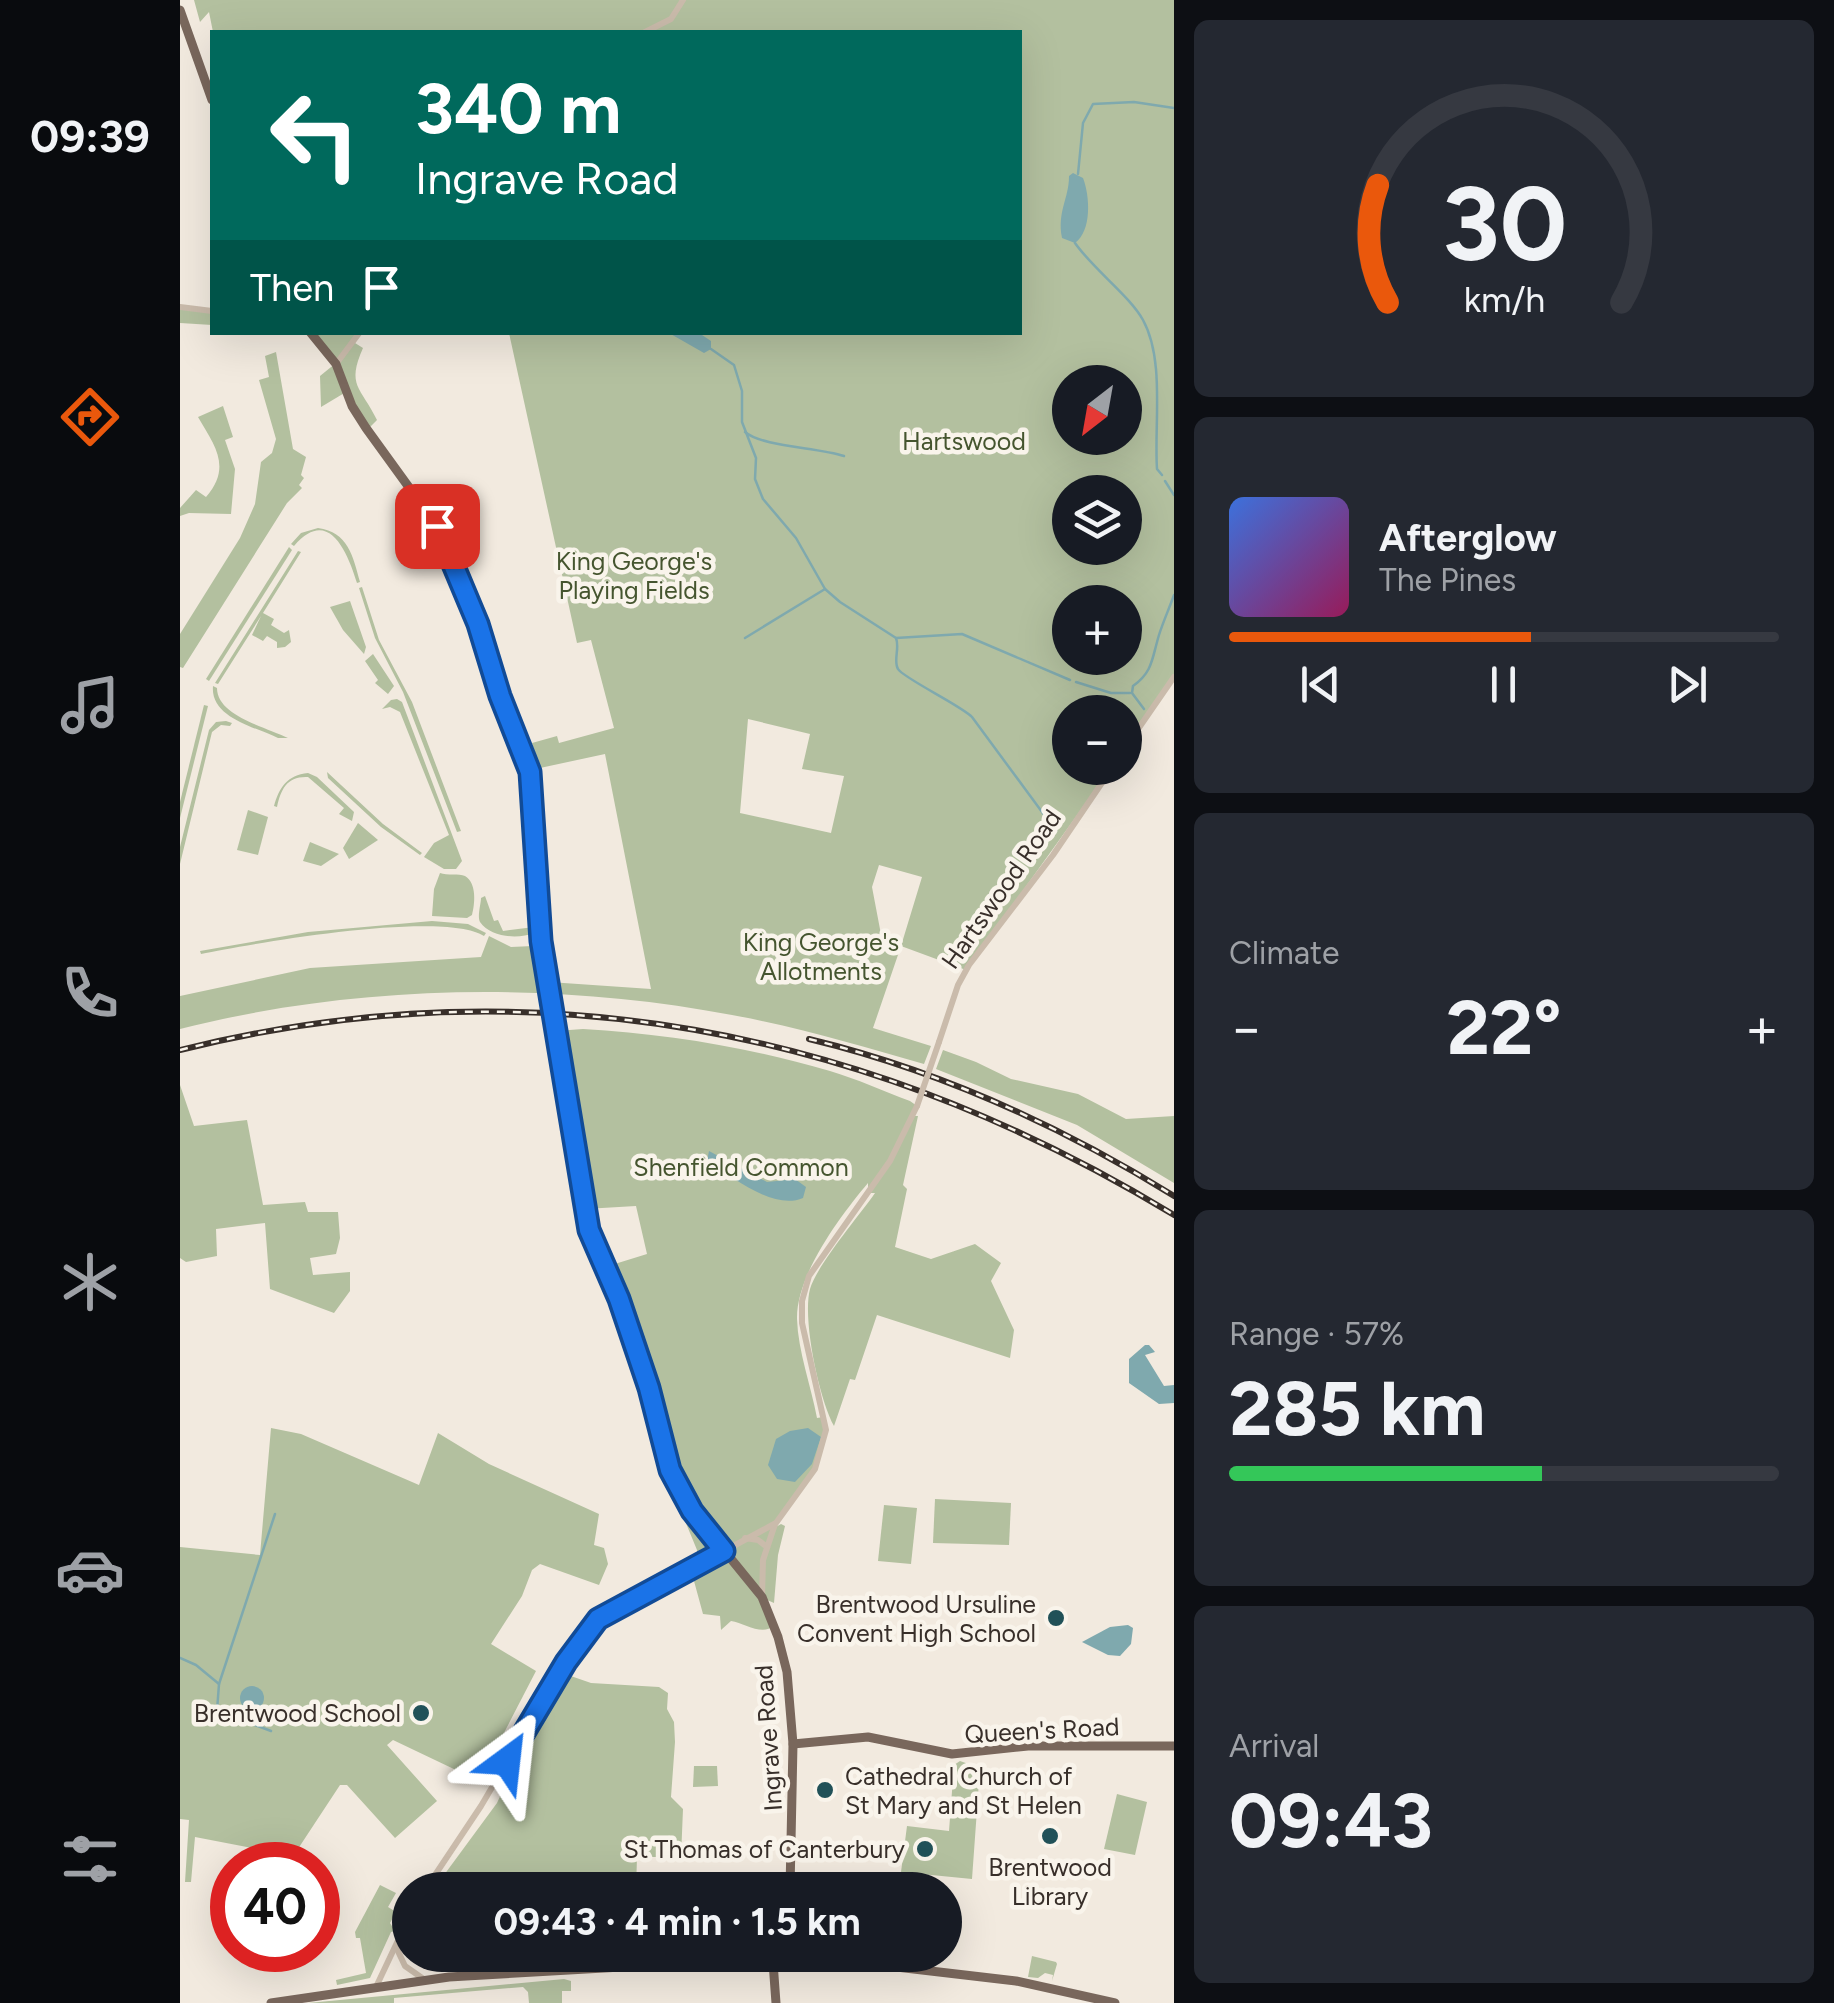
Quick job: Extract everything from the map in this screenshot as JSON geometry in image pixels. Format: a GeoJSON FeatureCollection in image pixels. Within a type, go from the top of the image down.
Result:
{"type":"FeatureCollection","features":[{"type":"Feature","properties":{"kind":"main road"},"geometry":{"type":"LineString","coordinates":[[180,10],[210,94]]}},
{"type":"Feature","properties":{"kind":"main road","name":"Ingrave Road"},"geometry":{"type":"LineString","coordinates":[[312,335],[336,364],[352,406],[366,428],[437,526],[478,624],[500,696],[525,756],[534,801],[537,896],[546,967],[589,1230],[619,1299],[649,1388],[670,1470],[692,1511],[762,1597],[778,1637],[788,1672],[794,1744],[790,1872]]}},
{"type":"Feature","properties":{"kind":"main road","name":"Queen's Road"},"geometry":{"type":"LineString","coordinates":[[794,1744],[868,1738],[952,1754],[1039,1746],[1174,1746]]}},
{"type":"Feature","properties":{"kind":"main road"},"geometry":{"type":"LineString","coordinates":[[271,2003],[425,1980],[523,1972]]}},
{"type":"Feature","properties":{"kind":"main road"},"geometry":{"type":"LineString","coordinates":[[776,1997],[778,1972]]}},
{"type":"Feature","properties":{"kind":"main road"},"geometry":{"type":"LineString","coordinates":[[937,1972],[1016,1981],[1115,2003]]}},
{"type":"Feature","properties":{"kind":"street"},"geometry":{"type":"LineString","coordinates":[[649,30],[672,19],[683,0]]}},
{"type":"Feature","properties":{"kind":"street"},"geometry":{"type":"LineString","coordinates":[[180,307],[210,311]]}},
{"type":"Feature","properties":{"kind":"street"},"geometry":{"type":"LineString","coordinates":[[336,364],[358,335]]}},
{"type":"Feature","properties":{"kind":"street"},"geometry":{"type":"LineString","coordinates":[[1142,723],[1174,677]]}},
{"type":"Feature","properties":{"kind":"street","name":"Hartswood Road"},"geometry":{"type":"LineString","coordinates":[[776,1522],[815,1469],[826,1437],[802,1323],[804,1289],[809,1276],[890,1161],[916,1106],[958,985],[969,965],[1100,785]]}},
{"type":"Feature","properties":{"kind":"street"},"geometry":{"type":"LineString","coordinates":[[437,1872],[553,1683],[598,1619],[776,1522]]}},
{"type":"Feature","properties":{"kind":"street"},"geometry":{"type":"LineString","coordinates":[[762,1597],[763,1560],[776,1522]]}},
{"type":"Feature","properties":{"kind":"street"},"geometry":{"type":"LineString","coordinates":[[744,1538],[758,1540],[767,1547]]}},
{"type":"Feature","properties":{"kind":"street"},"geometry":{"type":"LineString","coordinates":[[375,1988],[392,1954]]}},
{"type":"Feature","properties":{"kind":"street"},"geometry":{"type":"LineString","coordinates":[[414,1972],[425,1980]]}},
{"type":"Feature","properties":{"kind":"green space"},"geometry":{"type":"Polygon","coordinates":[[[194,0],[1174,0],[1174,680],[1142,724],[1142,695],[1052,695],[1052,785],[1099,785],[966,970],[901,946],[922,877],[879,865],[872,887],[883,945],[900,949],[873,1028],[931,1046],[924,1064],[757,1020],[595,997],[455,992],[385,996],[247,1014],[180,1029],[180,996],[310,968],[481,957],[489,936],[511,947],[533,946],[538,953],[546,952],[549,982],[651,989],[605,754],[540,768],[532,743],[557,736],[559,743],[614,728],[591,640],[577,643],[509,335],[1022,335],[1022,30],[213,30],[209,12],[200,22],[194,0]],[[748,719],[740,813],[831,833],[844,776],[802,769],[810,734],[748,719]]]}},
{"type":"Feature","properties":{"kind":"green space"},"geometry":{"type":"Polygon","coordinates":[[[180,307],[210,311],[210,325],[180,323],[180,307]]]}},
{"type":"Feature","properties":{"kind":"green space"},"geometry":{"type":"Polygon","coordinates":[[[313,335],[359,335],[355,343],[363,348],[356,379],[377,420],[367,430],[346,392],[321,407],[320,376],[336,363],[313,335]]]}},
{"type":"Feature","properties":{"kind":"green space"},"geometry":{"type":"Polygon","coordinates":[[[276,352],[293,449],[306,457],[301,475],[304,478],[299,485],[302,488],[287,503],[183,668],[180,634],[240,538],[255,504],[261,462],[272,453],[276,439],[259,380],[269,377],[265,356],[276,352]]]}},
{"type":"Feature","properties":{"kind":"green space"},"geometry":{"type":"Polygon","coordinates":[[[223,406],[233,437],[225,440],[235,469],[231,514],[180,516],[180,508],[196,490],[206,497],[218,476],[218,457],[198,417],[223,406]]]}},
{"type":"Feature","properties":{"kind":"green space"},"geometry":{"type":"Polygon","coordinates":[[[318,528],[328,530],[343,540],[360,582],[357,583],[342,548],[327,532],[317,530],[294,546],[291,544],[301,533],[318,528]]]}},
{"type":"Feature","properties":{"kind":"green space"},"geometry":{"type":"Polygon","coordinates":[[[289,547],[292,550],[209,681],[206,679],[289,547]]]}},
{"type":"Feature","properties":{"kind":"green space"},"geometry":{"type":"Polygon","coordinates":[[[298,551],[301,552],[263,613],[274,619],[271,625],[284,633],[289,630],[291,642],[277,648],[277,642],[267,636],[263,641],[252,635],[261,616],[218,684],[215,683],[298,551]]]}},
{"type":"Feature","properties":{"kind":"green space"},"geometry":{"type":"Polygon","coordinates":[[[362,587],[379,640],[412,702],[461,831],[457,832],[403,692],[375,638],[359,588],[362,587]]]}},
{"type":"Feature","properties":{"kind":"green space"},"geometry":{"type":"Polygon","coordinates":[[[350,601],[366,647],[364,654],[330,607],[350,601]]]}},
{"type":"Feature","properties":{"kind":"green space"},"geometry":{"type":"Polygon","coordinates":[[[373,654],[394,686],[388,694],[375,683],[378,680],[365,661],[373,654]]]}},
{"type":"Feature","properties":{"kind":"green space"},"geometry":{"type":"Polygon","coordinates":[[[213,686],[234,713],[288,738],[278,738],[226,714],[214,697],[213,686]]]}},
{"type":"Feature","properties":{"kind":"green space"},"geometry":{"type":"Polygon","coordinates":[[[397,699],[402,702],[462,861],[456,869],[444,869],[424,857],[434,843],[449,835],[400,712],[390,707],[382,709],[397,699]]]}},
{"type":"Feature","properties":{"kind":"green space"},"geometry":{"type":"Polygon","coordinates":[[[204,705],[208,706],[180,818],[180,802],[204,705]]]}},
{"type":"Feature","properties":{"kind":"green space"},"geometry":{"type":"Polygon","coordinates":[[[216,722],[232,723],[230,726],[221,725],[212,732],[180,864],[180,847],[209,730],[216,722]]]}},
{"type":"Feature","properties":{"kind":"green space"},"geometry":{"type":"Polygon","coordinates":[[[327,772],[383,824],[422,853],[381,827],[328,778],[327,772]]]}},
{"type":"Feature","properties":{"kind":"green space"},"geometry":{"type":"Polygon","coordinates":[[[308,773],[354,812],[352,821],[339,814],[344,808],[308,777],[290,781],[277,807],[274,806],[285,784],[295,776],[308,773]]]}},
{"type":"Feature","properties":{"kind":"green space"},"geometry":{"type":"Polygon","coordinates":[[[248,810],[268,817],[258,855],[237,850],[248,810]]]}},
{"type":"Feature","properties":{"kind":"green space"},"geometry":{"type":"Polygon","coordinates":[[[358,823],[378,840],[349,859],[343,848],[358,823]]]}},
{"type":"Feature","properties":{"kind":"green space"},"geometry":{"type":"Polygon","coordinates":[[[310,842],[339,854],[321,866],[303,861],[310,842]]]}},
{"type":"Feature","properties":{"kind":"green space"},"geometry":{"type":"Polygon","coordinates":[[[440,873],[469,879],[474,894],[472,915],[432,916],[440,873]]]}},
{"type":"Feature","properties":{"kind":"green space"},"geometry":{"type":"Polygon","coordinates":[[[485,896],[494,921],[498,920],[503,931],[534,927],[534,933],[506,936],[485,927],[479,917],[481,898],[485,896]]]}},
{"type":"Feature","properties":{"kind":"green space"},"geometry":{"type":"Polygon","coordinates":[[[432,921],[468,924],[486,933],[484,936],[430,926],[390,927],[201,954],[200,951],[308,932],[432,921]]]}},
{"type":"Feature","properties":{"kind":"green space","name":"Shenfield Common"},"geometry":{"type":"Polygon","coordinates":[[[583,1029],[738,1048],[840,1074],[910,1101],[917,1106],[913,1116],[918,1116],[895,1247],[931,1259],[975,1244],[1001,1263],[991,1281],[1014,1330],[1010,1358],[877,1315],[834,1426],[813,1359],[808,1302],[821,1267],[875,1193],[868,1193],[868,1183],[833,1228],[804,1284],[797,1319],[817,1418],[823,1417],[822,1447],[810,1476],[774,1528],[785,1526],[774,1603],[765,1599],[774,1625],[765,1630],[731,1621],[721,1630],[720,1616],[703,1614],[694,1581],[696,1575],[686,1561],[697,1550],[676,1499],[647,1384],[605,1267],[647,1254],[636,1206],[585,1209],[556,1031],[583,1029]]]}},
{"type":"Feature","properties":{"kind":"green space"},"geometry":{"type":"Polygon","coordinates":[[[943,1050],[1011,1079],[1078,1094],[1126,1119],[1174,1116],[1174,1183],[1077,1125],[936,1069],[943,1050]]]}},
{"type":"Feature","properties":{"kind":"green space"},"geometry":{"type":"Polygon","coordinates":[[[180,1085],[194,1126],[247,1120],[263,1205],[305,1202],[308,1212],[338,1212],[340,1238],[336,1254],[310,1258],[313,1275],[350,1272],[350,1291],[334,1313],[270,1289],[265,1223],[216,1229],[217,1256],[186,1262],[180,1258],[180,1085]]]}},
{"type":"Feature","properties":{"kind":"green space","name":"Brentwood School"},"geometry":{"type":"Polygon","coordinates":[[[271,1428],[301,1434],[419,1485],[438,1433],[489,1464],[599,1514],[594,1545],[604,1548],[608,1564],[599,1585],[540,1564],[532,1570],[522,1596],[491,1644],[536,1671],[479,1781],[393,1740],[387,1745],[437,1801],[395,1838],[347,1785],[340,1785],[302,1842],[221,1842],[195,1837],[191,1882],[185,1882],[189,1820],[180,1819],[180,1547],[260,1555],[271,1428]]]}},
{"type":"Feature","properties":{"kind":"green space"},"geometry":{"type":"Polygon","coordinates":[[[935,1499],[1011,1503],[1009,1545],[933,1543],[935,1499]]]}},
{"type":"Feature","properties":{"kind":"green space"},"geometry":{"type":"Polygon","coordinates":[[[884,1505],[917,1508],[911,1564],[878,1561],[884,1505]]]}},
{"type":"Feature","properties":{"kind":"green space"},"geometry":{"type":"Polygon","coordinates":[[[565,1674],[591,1683],[659,1687],[668,1693],[667,1709],[674,1722],[675,1742],[671,1797],[683,1809],[681,1857],[637,1857],[637,1872],[446,1872],[497,1803],[529,1733],[565,1674]]]}},
{"type":"Feature","properties":{"kind":"green space"},"geometry":{"type":"Polygon","coordinates":[[[960,1761],[980,1768],[972,1879],[962,1878],[962,1872],[901,1872],[907,1826],[949,1831],[954,1765],[960,1761]]]}},
{"type":"Feature","properties":{"kind":"green space"},"geometry":{"type":"Polygon","coordinates":[[[694,1766],[717,1766],[718,1786],[693,1787],[694,1766]]]}},
{"type":"Feature","properties":{"kind":"green space"},"geometry":{"type":"Polygon","coordinates":[[[1117,1794],[1147,1802],[1135,1855],[1104,1849],[1117,1794]]]}},
{"type":"Feature","properties":{"kind":"green space"},"geometry":{"type":"Polygon","coordinates":[[[380,1885],[392,1891],[388,1907],[392,1910],[392,1932],[370,1978],[337,1985],[336,1980],[366,1973],[360,1938],[356,1938],[355,1932],[380,1885]]]}},
{"type":"Feature","properties":{"kind":"green space"},"geometry":{"type":"Polygon","coordinates":[[[1032,1956],[1056,1962],[1052,1981],[1053,1975],[1045,1973],[1038,1978],[1028,1977],[1032,1956]]]}},
{"type":"Feature","properties":{"kind":"green space"},"geometry":{"type":"Polygon","coordinates":[[[571,1981],[571,1991],[562,1991],[562,2003],[529,2003],[523,1987],[394,1998],[394,2003],[308,2003],[571,1981]]]}},
{"type":"Feature","properties":{"kind":"water"},"geometry":{"type":"Polygon","coordinates":[[[1073,173],[1083,178],[1088,203],[1087,222],[1075,243],[1062,238],[1061,229],[1069,176],[1073,173]]]}},
{"type":"Feature","properties":{"kind":"water"},"geometry":{"type":"Polygon","coordinates":[[[672,335],[702,335],[711,341],[711,349],[704,353],[672,335]]]}},
{"type":"Feature","properties":{"kind":"water"},"geometry":{"type":"Polygon","coordinates":[[[709,1151],[767,1182],[795,1179],[806,1187],[803,1198],[779,1200],[753,1190],[707,1161],[709,1151]]]}},
{"type":"Feature","properties":{"kind":"water"},"geometry":{"type":"Polygon","coordinates":[[[1145,1345],[1155,1352],[1145,1355],[1164,1386],[1174,1385],[1174,1403],[1159,1404],[1129,1383],[1129,1359],[1145,1345]]]}},
{"type":"Feature","properties":{"kind":"water"},"geometry":{"type":"Polygon","coordinates":[[[808,1428],[821,1437],[812,1464],[795,1482],[777,1479],[768,1465],[776,1439],[790,1431],[808,1428]]]}},
{"type":"Feature","properties":{"kind":"water"},"geometry":{"type":"Polygon","coordinates":[[[1110,1627],[1133,1628],[1131,1644],[1120,1656],[1108,1655],[1082,1642],[1110,1627]]]}},
{"type":"Feature","properties":{"kind":"water"},"geometry":{"type":"Polygon","coordinates":[[[252,1686],[261,1689],[261,1707],[252,1710],[243,1707],[240,1698],[243,1689],[252,1686]]]}},
{"type":"Feature","properties":{"kind":"waterway"},"geometry":{"type":"LineString","coordinates":[[1078,174],[1083,123],[1093,104],[1134,102],[1174,108]]}},
{"type":"Feature","properties":{"kind":"waterway"},"geometry":{"type":"LineString","coordinates":[[1075,243],[1137,311],[1150,336],[1156,373],[1157,469],[1162,475]]}},
{"type":"Feature","properties":{"kind":"waterway"},"geometry":{"type":"LineString","coordinates":[[711,349],[734,365],[742,391],[742,422],[756,458],[755,479],[763,499],[796,538],[825,589],[896,638],[897,666],[902,673],[972,717],[1056,831]]}},
{"type":"Feature","properties":{"kind":"waterway"},"geometry":{"type":"LineString","coordinates":[[745,432],[764,441],[844,456]]}},
{"type":"Feature","properties":{"kind":"waterway"},"geometry":{"type":"LineString","coordinates":[[1165,481],[1174,495]]}},
{"type":"Feature","properties":{"kind":"waterway"},"geometry":{"type":"LineString","coordinates":[[745,638],[825,589]]}},
{"type":"Feature","properties":{"kind":"waterway"},"geometry":{"type":"LineString","coordinates":[[1144,709],[1132,693],[1133,686],[1151,664],[1174,595]]}},
{"type":"Feature","properties":{"kind":"waterway"},"geometry":{"type":"LineString","coordinates":[[896,638],[962,634],[1070,680]]}},
{"type":"Feature","properties":{"kind":"waterway"},"geometry":{"type":"LineString","coordinates":[[1076,682],[1111,693],[1130,693]]}},
{"type":"Feature","properties":{"kind":"waterway"},"geometry":{"type":"LineString","coordinates":[[271,1731],[217,1711],[219,1684],[275,1514]]}},
{"type":"Feature","properties":{"kind":"waterway"},"geometry":{"type":"LineString","coordinates":[[180,1658],[196,1665],[219,1684]]}},
{"type":"Feature","properties":{"kind":"railway"},"geometry":{"type":"LineString","coordinates":[[180,1050],[311,1024],[441,1012],[569,1014],[694,1030],[818,1058],[939,1098],[1058,1151],[1174,1215]]}},
{"type":"Feature","properties":{"kind":"railway"},"geometry":{"type":"LineString","coordinates":[[809,1039],[905,1067],[997,1103],[1087,1146],[1174,1196]]}},
{"type":"Feature","properties":{"kind":"place","name":"Brentwood Ursuline Convent High School"},"geometry":{"type":"Point","coordinates":[1056,1618]}},
{"type":"Feature","properties":{"kind":"place","name":"Brentwood School"},"geometry":{"type":"Point","coordinates":[421,1713]}},
{"type":"Feature","properties":{"kind":"place","name":"Cathedral Church of St Mary and St Helen"},"geometry":{"type":"Point","coordinates":[825,1790]}},
{"type":"Feature","properties":{"kind":"place","name":"Brentwood Library"},"geometry":{"type":"Point","coordinates":[1050,1836]}},
{"type":"Feature","properties":{"kind":"place","name":"St Thomas of Canterbury"},"geometry":{"type":"Point","coordinates":[925,1849]}},
{"type":"Feature","properties":{"kind":"route"},"geometry":{"type":"LineString","coordinates":[[437,526],[478,624],[500,696],[530,772],[541,941],[589,1230],[619,1299],[649,1388],[670,1470],[692,1511],[724,1551],[604,1613],[566,1662],[507,1761]]}},
{"type":"Feature","properties":{"kind":"park label","name":"Hartswood"},"geometry":{"type":"Point","coordinates":[964,441]}},
{"type":"Feature","properties":{"kind":"park label","name":"King George's Playing Fields"},"geometry":{"type":"Point","coordinates":[634,576]}},
{"type":"Feature","properties":{"kind":"park label","name":"King George's Allotments"},"geometry":{"type":"Point","coordinates":[821,956]}}]}
